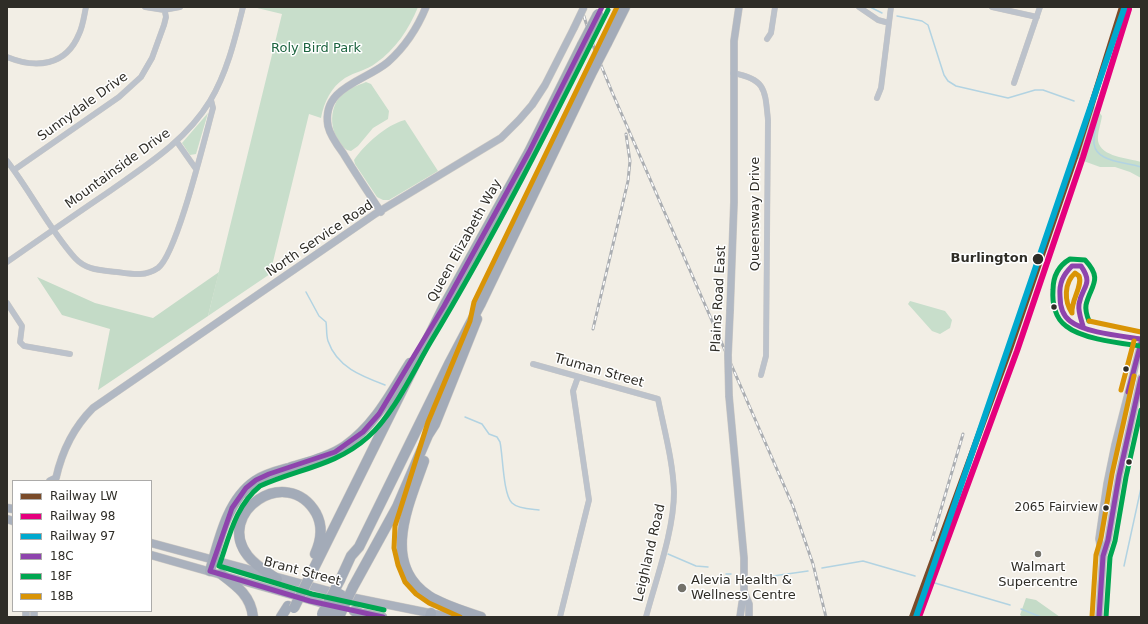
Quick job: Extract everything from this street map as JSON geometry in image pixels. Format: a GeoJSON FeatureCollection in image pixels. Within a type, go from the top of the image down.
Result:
{"type":"FeatureCollection","features":[{"type":"Feature","properties":{"kind":"highway"},"geometry":{"type":"LineString","coordinates":[[328,616],[346,584],[352,556],[359,547],[450,362],[480,305],[606,43],[625,7]]}},
{"type":"Feature","properties":{"kind":"highway","name":"Queen Elizabeth Way"},"geometry":{"type":"LineString","coordinates":[[281,617],[290,610],[309,574],[444,306],[529,152],[600,10]]}},
{"type":"Feature","properties":{"kind":"highway"},"geometry":{"type":"LineString","coordinates":[[480,305],[477,323],[435,424],[402,526],[401,543],[403,560],[411,577],[429,596],[439,602],[481,617]]}},
{"type":"Feature","properties":{"kind":"highway"},"geometry":{"type":"LineString","coordinates":[[210,571],[232,508],[246,488],[256,480],[269,474],[335,452],[363,432],[379,414],[444,306]]}},
{"type":"Feature","properties":{"kind":"highway"},"geometry":{"type":"LineString","coordinates":[[328,616],[346,584],[397,507],[428,435],[435,424]]}},
{"type":"Feature","properties":{"kind":"highway"},"geometry":{"type":"LineString","coordinates":[[277,578],[253,562],[247,555],[243,549],[240,534],[243,518],[251,505],[259,498],[277,492],[291,494],[302,498],[314,510],[320,523],[319,546],[309,574]]}},
{"type":"Feature","properties":{"kind":"highway"},"geometry":{"type":"LineString","coordinates":[[221,574],[238,586],[246,596],[251,603],[253,617]]}},
{"type":"Feature","properties":{"kind":"highway"},"geometry":{"type":"LineString","coordinates":[[354,611],[369,617]]}},
{"type":"Feature","properties":{"kind":"main road"},"geometry":{"type":"LineString","coordinates":[[381,212],[335,140],[328,126],[328,115],[331,104],[339,92],[371,75],[399,51],[419,24],[426,7]]}},
{"type":"Feature","properties":{"kind":"main road","name":"North Service Road"},"geometry":{"type":"LineString","coordinates":[[55,480],[61,457],[66,446],[82,419],[93,408],[381,212],[501,138],[519,120],[545,85],[584,7]]}},
{"type":"Feature","properties":{"kind":"main road","name":"Plains Road East"},"geometry":{"type":"LineString","coordinates":[[739,7],[734,41],[735,148],[728,355],[729,396],[741,518],[744,591],[740,617]]}},
{"type":"Feature","properties":{"kind":"main road"},"geometry":{"type":"LineString","coordinates":[[1103,556],[1099,539],[1107,484],[1115,445],[1141,343]]}},
{"type":"Feature","properties":{"kind":"main road"},"geometry":{"type":"LineString","coordinates":[[1099,617],[1103,556],[1108,540],[1115,494],[1141,378]]}},
{"type":"Feature","properties":{"kind":"main road","name":"Brant Street"},"geometry":{"type":"LineString","coordinates":[[152,543],[355,598],[431,615],[449,617]]}},
{"type":"Feature","properties":{"kind":"main road","name":"Brant Street"},"geometry":{"type":"LineString","coordinates":[[152,555],[221,574],[290,596],[383,617]]}},
{"type":"Feature","properties":{"kind":"main road","name":"Plains Road East"},"geometry":{"type":"LineString","coordinates":[[744,591],[749,604],[749,617]]}},
{"type":"Feature","properties":{"kind":"street"},"geometry":{"type":"LineString","coordinates":[[7,57],[19,62],[35,65],[59,58],[68,51],[80,34],[86,7]]}},
{"type":"Feature","properties":{"kind":"street"},"geometry":{"type":"LineString","coordinates":[[145,7],[164,9],[180,7]]}},
{"type":"Feature","properties":{"kind":"street","name":"Mountainside Drive"},"geometry":{"type":"LineString","coordinates":[[7,262],[177,142],[192,127],[211,100],[226,66],[243,7]]}},
{"type":"Feature","properties":{"kind":"street"},"geometry":{"type":"LineString","coordinates":[[767,39],[771,33],[775,7]]}},
{"type":"Feature","properties":{"kind":"street"},"geometry":{"type":"LineString","coordinates":[[859,7],[878,20],[889,24]]}},
{"type":"Feature","properties":{"kind":"street"},"geometry":{"type":"LineString","coordinates":[[877,98],[881,88],[891,7]]}},
{"type":"Feature","properties":{"kind":"street"},"geometry":{"type":"LineString","coordinates":[[992,7],[1037,17]]}},
{"type":"Feature","properties":{"kind":"street"},"geometry":{"type":"LineString","coordinates":[[1014,84],[1040,7]]}},
{"type":"Feature","properties":{"kind":"street","name":"Sunnydale Drive"},"geometry":{"type":"LineString","coordinates":[[14,170],[134,85],[141,77],[152,58],[166,18],[164,9]]}},
{"type":"Feature","properties":{"kind":"street","name":"Queensway Drive"},"geometry":{"type":"LineString","coordinates":[[734,73],[749,76],[758,83],[766,97],[768,120],[766,356],[761,375]]}},
{"type":"Feature","properties":{"kind":"street"},"geometry":{"type":"LineString","coordinates":[[7,161],[53,230],[76,259],[90,269],[141,275],[159,267],[168,255],[176,236],[213,108],[211,100]]}},
{"type":"Feature","properties":{"kind":"street"},"geometry":{"type":"LineString","coordinates":[[177,142],[196,169]]}},
{"type":"Feature","properties":{"kind":"street"},"geometry":{"type":"LineString","coordinates":[[7,303],[22,326],[20,342],[24,346],[70,354]]}},
{"type":"Feature","properties":{"kind":"street","name":"Truman Street"},"geometry":{"type":"LineString","coordinates":[[533,364],[658,399]]}},
{"type":"Feature","properties":{"kind":"street"},"geometry":{"type":"LineString","coordinates":[[560,617],[590,500],[573,391],[578,377]]}},
{"type":"Feature","properties":{"kind":"street","name":"Leighland Road"},"geometry":{"type":"LineString","coordinates":[[646,617],[670,526],[674,498],[673,483],[658,399]]}},
{"type":"Feature","properties":{"kind":"green space","name":"Roly Bird Park"},"geometry":{"type":"Polygon","coordinates":[[[253,7],[418,7],[406,31],[383,58],[340,82],[329,95],[321,118],[309,114],[270,274],[208,316],[282,14],[253,7]]]}},
{"type":"Feature","properties":{"kind":"green space"},"geometry":{"type":"Polygon","coordinates":[[[366,82],[371,84],[389,111],[388,119],[373,128],[358,146],[351,151],[347,150],[337,138],[332,122],[332,114],[334,106],[343,93],[366,82]]]}},
{"type":"Feature","properties":{"kind":"green space"},"geometry":{"type":"Polygon","coordinates":[[[1093,104],[1102,116],[1098,138],[1100,146],[1109,154],[1141,162],[1141,178],[1130,172],[1115,167],[1100,167],[1078,159],[1093,104]]]}},
{"type":"Feature","properties":{"kind":"green space"},"geometry":{"type":"Polygon","coordinates":[[[208,113],[196,154],[190,155],[182,143],[208,113]]]}},
{"type":"Feature","properties":{"kind":"green space"},"geometry":{"type":"Polygon","coordinates":[[[405,120],[438,171],[389,200],[383,200],[377,197],[355,164],[354,160],[376,136],[398,122],[405,120]]]}},
{"type":"Feature","properties":{"kind":"green space"},"geometry":{"type":"Polygon","coordinates":[[[219,272],[208,316],[98,390],[110,329],[62,315],[37,277],[95,303],[153,318],[219,272]]]}},
{"type":"Feature","properties":{"kind":"green space"},"geometry":{"type":"Polygon","coordinates":[[[910,301],[945,311],[952,320],[950,328],[940,334],[932,331],[908,304],[910,301]]]}},
{"type":"Feature","properties":{"kind":"green space"},"geometry":{"type":"Polygon","coordinates":[[[1026,598],[1036,600],[1060,617],[1023,617],[1020,615],[1026,598]]]}},
{"type":"Feature","properties":{"kind":"waterway"},"geometry":{"type":"LineString","coordinates":[[870,7],[882,13]]}},
{"type":"Feature","properties":{"kind":"waterway"},"geometry":{"type":"LineString","coordinates":[[897,16],[922,21],[928,25],[944,75],[948,81],[956,86],[1008,98],[1035,90],[1043,90],[1074,101]]}},
{"type":"Feature","properties":{"kind":"waterway"},"geometry":{"type":"LineString","coordinates":[[1093,109],[1097,119],[1094,139],[1094,146],[1097,152],[1108,159],[1141,167]]}},
{"type":"Feature","properties":{"kind":"waterway"},"geometry":{"type":"LineString","coordinates":[[306,292],[319,316],[326,322],[328,341],[337,358],[359,374],[385,385]]}},
{"type":"Feature","properties":{"kind":"waterway"},"geometry":{"type":"LineString","coordinates":[[465,417],[482,424],[489,434],[497,437],[500,442],[505,483],[512,503],[521,508],[539,510]]}},
{"type":"Feature","properties":{"kind":"waterway"},"geometry":{"type":"LineString","coordinates":[[1124,566],[1141,488]]}},
{"type":"Feature","properties":{"kind":"waterway"},"geometry":{"type":"LineString","coordinates":[[668,554],[696,566],[708,567]]}},
{"type":"Feature","properties":{"kind":"waterway"},"geometry":{"type":"LineString","coordinates":[[822,568],[863,561],[915,576]]}},
{"type":"Feature","properties":{"kind":"waterway"},"geometry":{"type":"LineString","coordinates":[[759,578],[808,571]]}},
{"type":"Feature","properties":{"kind":"waterway"},"geometry":{"type":"LineString","coordinates":[[726,574],[731,574]]}},
{"type":"Feature","properties":{"kind":"waterway"},"geometry":{"type":"LineString","coordinates":[[928,581],[1010,605]]}},
{"type":"Feature","properties":{"kind":"waterway"},"geometry":{"type":"LineString","coordinates":[[1021,609],[1041,617]]}},
{"type":"Feature","properties":{"kind":"railway"},"geometry":{"type":"LineString","coordinates":[[581,7],[594,48],[612,92],[793,506],[813,564],[826,617]]}},
{"type":"Feature","properties":{"kind":"railway"},"geometry":{"type":"LineString","coordinates":[[593,329],[628,181],[630,161],[626,134]]}},
{"type":"Feature","properties":{"kind":"railway"},"geometry":{"type":"LineString","coordinates":[[932,540],[963,434]]}},
{"type":"Feature","properties":{"kind":"rail line","name":"LW"},"geometry":{"type":"LineString","coordinates":[[912,617],[1010,349],[1076,155],[1122,7]]}},
{"type":"Feature","properties":{"kind":"rail line","name":"97"},"geometry":{"type":"LineString","coordinates":[[916,617],[1124,9]]}},
{"type":"Feature","properties":{"kind":"rail line","name":"98"},"geometry":{"type":"LineString","coordinates":[[919,617],[1017,351],[1083,157],[1129,9]]}},
{"type":"Feature","properties":{"kind":"transit line","name":"18C"},"geometry":{"type":"LineString","coordinates":[[383,617],[310,601],[210,571],[232,508],[246,488],[256,480],[269,474],[335,452],[363,432],[379,414],[444,306],[529,152],[602,7]]}},
{"type":"Feature","properties":{"kind":"transit line","name":"18B"},"geometry":{"type":"LineString","coordinates":[[460,617],[429,603],[416,594],[405,582],[398,565],[394,548],[395,526],[428,422],[470,321],[474,302],[617,7]]}},
{"type":"Feature","properties":{"kind":"transit line","name":"18F"},"geometry":{"type":"LineString","coordinates":[[384,610],[312,594],[219,566],[234,523],[244,503],[260,486],[330,461],[356,447],[368,437],[386,417],[410,380],[500,220],[608,10]]}},
{"type":"Feature","properties":{"kind":"transit line","name":"18F"},"geometry":{"type":"LineString","coordinates":[[1089,321],[1086,313],[1086,307],[1094,283],[1094,273],[1085,260],[1070,259],[1059,268],[1053,285],[1055,310],[1062,323],[1081,334],[1091,337],[1140,346]]}},
{"type":"Feature","properties":{"kind":"transit line","name":"18C"},"geometry":{"type":"LineString","coordinates":[[1083,326],[1079,313],[1079,304],[1087,282],[1087,277],[1081,266],[1072,266],[1064,276],[1060,287],[1061,306],[1067,319],[1077,325],[1094,331],[1141,339]]}},
{"type":"Feature","properties":{"kind":"transit line","name":"18B"},"geometry":{"type":"LineString","coordinates":[[1075,273],[1079,276],[1080,280],[1073,303],[1072,313],[1069,308],[1066,292],[1071,277],[1075,273]]}},
{"type":"Feature","properties":{"kind":"transit line","name":"18B"},"geometry":{"type":"LineString","coordinates":[[1089,321],[1141,332]]}},
{"type":"Feature","properties":{"kind":"transit line","name":"18B"},"geometry":{"type":"LineString","coordinates":[[1121,390],[1134,341]]}},
{"type":"Feature","properties":{"kind":"transit line","name":"18C"},"geometry":{"type":"LineString","coordinates":[[1128,392],[1141,343]]}},
{"type":"Feature","properties":{"kind":"transit line","name":"18B"},"geometry":{"type":"LineString","coordinates":[[1092,617],[1096,555],[1101,538],[1112,474],[1134,376]]}},
{"type":"Feature","properties":{"kind":"transit line","name":"18C"},"geometry":{"type":"LineString","coordinates":[[1099,617],[1103,556],[1108,540],[1119,476],[1141,378]]}},
{"type":"Feature","properties":{"kind":"transit line","name":"18F"},"geometry":{"type":"LineString","coordinates":[[1106,617],[1110,557],[1115,541],[1126,477],[1141,410]]}},
{"type":"Feature","properties":{"kind":"place","name":"Burlington"},"geometry":{"type":"Point","coordinates":[1038,259]}},
{"type":"Feature","properties":{"kind":"place","name":"2065 Fairview"},"geometry":{"type":"Point","coordinates":[1106,508]}},
{"type":"Feature","properties":{"kind":"place","name":"Walmart Supercentre"},"geometry":{"type":"Point","coordinates":[1038,554]}},
{"type":"Feature","properties":{"kind":"place","name":"Alevia Health & Wellness Centre"},"geometry":{"type":"Point","coordinates":[682,588]}}]}
